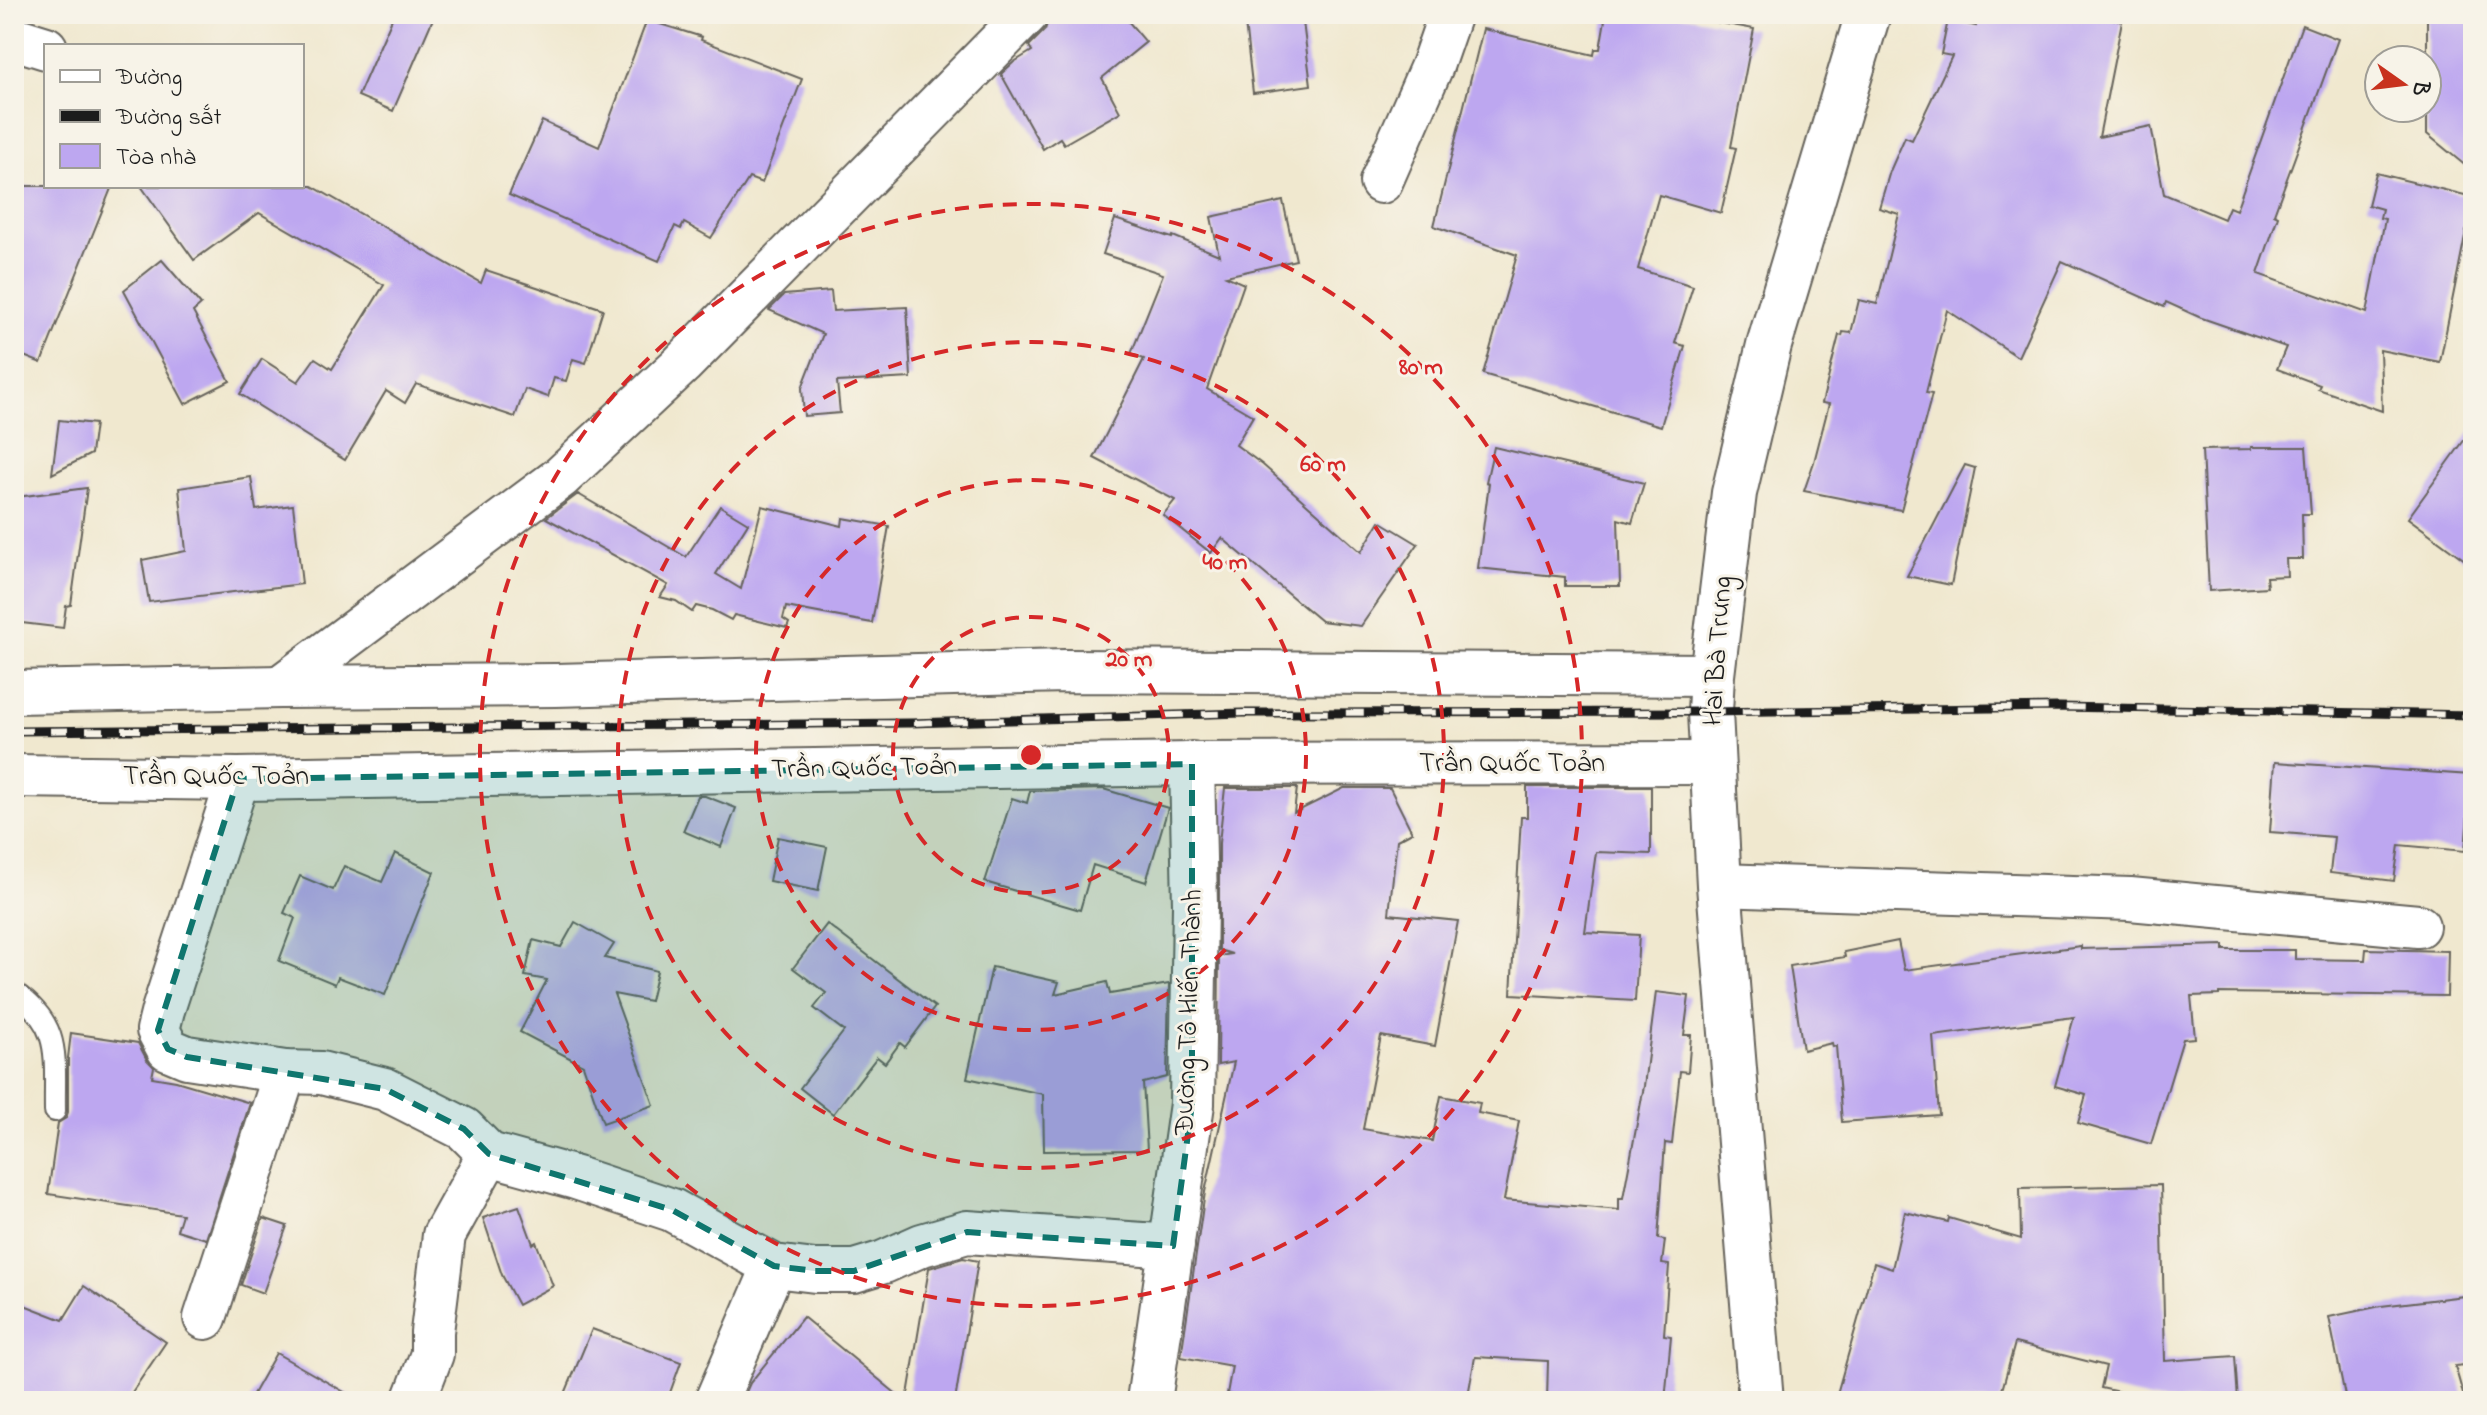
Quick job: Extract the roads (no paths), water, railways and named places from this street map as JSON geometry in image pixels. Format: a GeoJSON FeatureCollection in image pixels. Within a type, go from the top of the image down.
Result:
{"type":"FeatureCollection","features":[{"type":"Feature","properties":{"kind":"main road","name":"Hai Bà Trưng"},"geometry":{"type":"LineString","coordinates":[[1761,1401],[1719,885],[1710,712],[1712,675],[1737,478],[1769,345],[1868,14]]}},
{"type":"Feature","properties":{"kind":"main road","name":"Đường Tô Hiến Thành"},"geometry":{"type":"LineString","coordinates":[[1149,1401],[1192,1104],[1195,905],[1192,764]]}},
{"type":"Feature","properties":{"kind":"street"},"geometry":{"type":"LineString","coordinates":[[280,687],[561,477],[682,364],[1027,14]]}},
{"type":"Feature","properties":{"kind":"street"},"geometry":{"type":"LineString","coordinates":[[1381,182],[1432,66],[1450,14]]}},
{"type":"Feature","properties":{"kind":"street"},"geometry":{"type":"LineString","coordinates":[[14,38],[44,47]]}},
{"type":"Feature","properties":{"kind":"street"},"geometry":{"type":"LineString","coordinates":[[14,692],[556,685],[1065,671],[1712,675]]}},
{"type":"Feature","properties":{"kind":"street","name":"Trần Quốc Toản"},"geometry":{"type":"LineString","coordinates":[[14,776],[238,779],[1192,764],[1713,763]]}},
{"type":"Feature","properties":{"kind":"street"},"geometry":{"type":"LineString","coordinates":[[238,779],[158,1030],[168,1049],[187,1057],[285,1072],[321,1073],[385,1089],[464,1129],[489,1154],[576,1178],[672,1210],[774,1266],[815,1271],[854,1271],[967,1232],[1173,1246]]}},
{"type":"Feature","properties":{"kind":"street"},"geometry":{"type":"LineString","coordinates":[[1719,885],[2130,899],[2418,926]]}},
{"type":"Feature","properties":{"kind":"street"},"geometry":{"type":"LineString","coordinates":[[205,1318],[285,1072]]}},
{"type":"Feature","properties":{"kind":"street"},"geometry":{"type":"LineString","coordinates":[[414,1401],[432,1354],[444,1235],[489,1154]]}},
{"type":"Feature","properties":{"kind":"street"},"geometry":{"type":"LineString","coordinates":[[716,1401],[774,1266]]}},
{"type":"Feature","properties":{"kind":"lane"},"geometry":{"type":"LineString","coordinates":[[14,992],[32,1004],[53,1039],[55,1111]]}},
{"type":"Feature","properties":{"kind":"railway"},"geometry":{"type":"LineString","coordinates":[[14,731],[911,723],[1244,713],[1710,712],[2059,707],[2473,715]]}}]}
